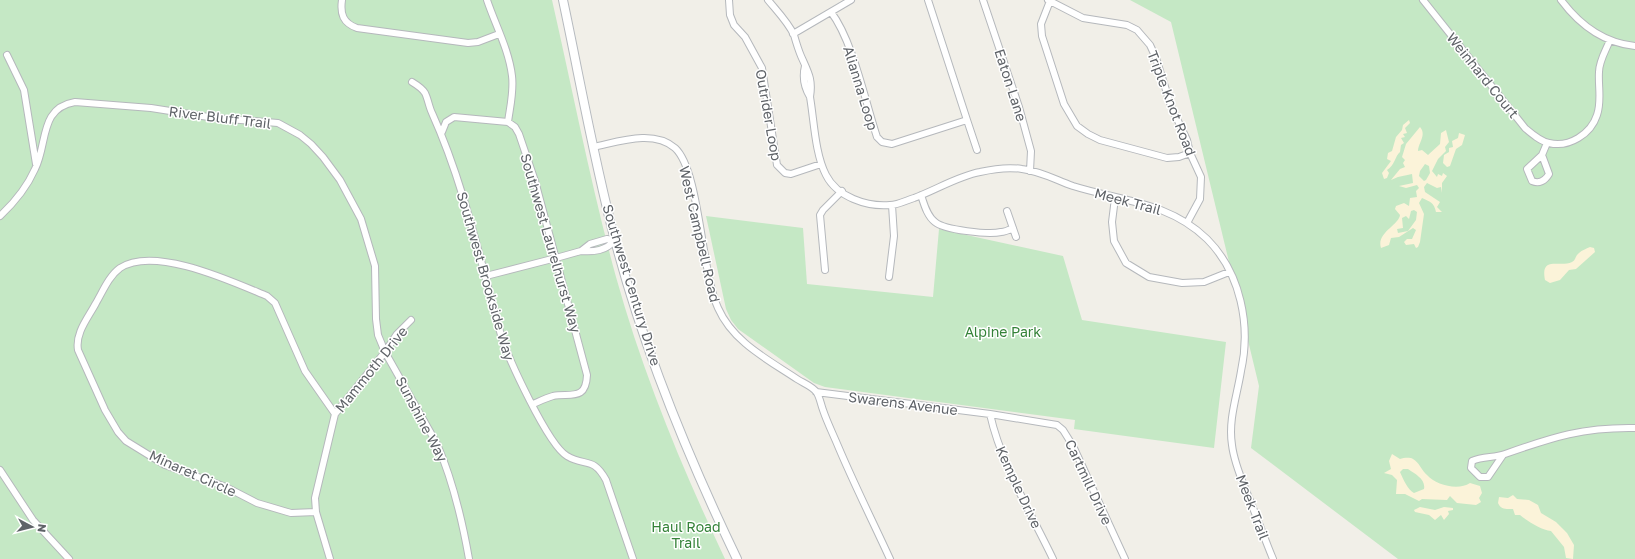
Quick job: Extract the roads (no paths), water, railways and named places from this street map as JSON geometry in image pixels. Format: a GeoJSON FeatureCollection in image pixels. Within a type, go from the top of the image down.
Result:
{"type":"FeatureCollection","features":[{"type":"Feature","properties":{"kind":"main road","name":"Southwest Century Drive"},"geometry":{"type":"LineString","coordinates":[[562,0],[593,147],[615,240],[665,392],[737,559]]}},
{"type":"Feature","properties":{"kind":"street"},"geometry":{"type":"LineString","coordinates":[[342,0],[341,14],[345,21],[357,28],[468,43],[478,42],[499,34]]}},
{"type":"Feature","properties":{"kind":"street"},"geometry":{"type":"LineString","coordinates":[[442,132],[446,122],[454,117],[508,122],[513,87],[512,75],[507,55],[487,0]]}},
{"type":"Feature","properties":{"kind":"street","name":"Outrider Loop"},"geometry":{"type":"LineString","coordinates":[[729,0],[730,15],[734,25],[745,37],[762,68],[777,165],[784,173],[791,174],[821,164]]}},
{"type":"Feature","properties":{"kind":"street","name":"Meek Trail"},"geometry":{"type":"LineString","coordinates":[[768,0],[781,15],[793,34],[805,66],[803,74],[805,88],[810,97],[821,164],[826,176],[847,196],[874,205],[892,205],[978,172],[1021,168],[1115,198],[1143,203],[1169,212],[1187,223],[1207,240],[1218,253],[1229,272],[1239,295],[1244,319],[1246,342],[1242,369],[1231,419],[1232,446],[1239,472],[1273,559]]}},
{"type":"Feature","properties":{"kind":"street"},"geometry":{"type":"LineString","coordinates":[[793,34],[851,0]]}},
{"type":"Feature","properties":{"kind":"street"},"geometry":{"type":"LineString","coordinates":[[928,0],[977,150]]}},
{"type":"Feature","properties":{"kind":"street","name":"Eaton Lane"},"geometry":{"type":"LineString","coordinates":[[983,0],[1029,143],[1031,151],[1030,171]]}},
{"type":"Feature","properties":{"kind":"street"},"geometry":{"type":"LineString","coordinates":[[1049,0],[1041,24],[1042,36],[1064,104],[1077,126],[1100,140],[1167,158],[1190,153]]}},
{"type":"Feature","properties":{"kind":"street","name":"Triple Knot Road"},"geometry":{"type":"LineString","coordinates":[[1049,0],[1083,18],[1127,25],[1136,30],[1143,37],[1156,58],[1171,106],[1187,140],[1190,153],[1201,177],[1202,189],[1200,199],[1193,215],[1187,223]]}},
{"type":"Feature","properties":{"kind":"street","name":"Weinhard Court"},"geometry":{"type":"LineString","coordinates":[[1422,0],[1526,128],[1547,143]]}},
{"type":"Feature","properties":{"kind":"street"},"geometry":{"type":"LineString","coordinates":[[1561,0],[1582,23],[1610,40],[1635,46]]}},
{"type":"Feature","properties":{"kind":"street","name":"Alianna Loop"},"geometry":{"type":"LineString","coordinates":[[832,12],[838,20],[847,42],[877,137],[882,142],[892,144],[900,143],[967,120]]}},
{"type":"Feature","properties":{"kind":"street"},"geometry":{"type":"LineString","coordinates":[[1542,155],[1547,143],[1556,144],[1569,142],[1584,135],[1592,126],[1599,106],[1599,70],[1610,40]]}},
{"type":"Feature","properties":{"kind":"street"},"geometry":{"type":"LineString","coordinates":[[7,55],[24,90],[36,167]]}},
{"type":"Feature","properties":{"kind":"street","name":"Southwest Brookside Way"},"geometry":{"type":"LineString","coordinates":[[412,82],[419,86],[425,93],[442,132],[464,199],[507,353],[513,368],[555,444],[567,456],[593,464],[600,469],[606,480],[633,559]]}},
{"type":"Feature","properties":{"kind":"street","name":"River Bluff Trail"},"geometry":{"type":"LineString","coordinates":[[0,216],[12,205],[26,187],[36,167],[49,119],[56,109],[65,104],[75,102],[151,108],[215,118],[278,123],[300,135],[323,157],[340,180],[361,219],[375,266],[376,319],[378,335],[385,352]]}},
{"type":"Feature","properties":{"kind":"street","name":"Southwest Laurelhurst Way"},"geometry":{"type":"LineString","coordinates":[[508,122],[515,127],[536,181],[587,375],[587,380],[583,391],[578,394],[555,396],[543,399],[533,404]]}},
{"type":"Feature","properties":{"kind":"street","name":"West Campbell Road"},"geometry":{"type":"LineString","coordinates":[[593,147],[636,138],[653,138],[668,143],[676,149],[682,158],[690,177],[710,282],[717,306],[725,322],[734,334],[749,347],[816,392]]}},
{"type":"Feature","properties":{"kind":"street"},"geometry":{"type":"LineString","coordinates":[[825,270],[820,215],[822,210],[842,191]]}},
{"type":"Feature","properties":{"kind":"street"},"geometry":{"type":"LineString","coordinates":[[921,195],[928,214],[934,222],[943,227],[988,233],[1001,232],[1013,228]]}},
{"type":"Feature","properties":{"kind":"street"},"geometry":{"type":"LineString","coordinates":[[1115,198],[1112,222],[1114,241],[1126,263],[1149,277],[1182,283],[1204,282],[1229,272]]}},
{"type":"Feature","properties":{"kind":"street"},"geometry":{"type":"LineString","coordinates":[[890,277],[894,236],[892,205]]}},
{"type":"Feature","properties":{"kind":"street"},"geometry":{"type":"LineString","coordinates":[[1007,211],[1016,237]]}},
{"type":"Feature","properties":{"kind":"street"},"geometry":{"type":"LineString","coordinates":[[486,276],[581,251],[592,252],[609,248],[615,240]]}},
{"type":"Feature","properties":{"kind":"street","name":"Minaret Circle"},"geometry":{"type":"LineString","coordinates":[[316,512],[291,513],[257,502],[226,487],[165,465],[126,441],[118,432],[105,410],[78,350],[77,340],[80,330],[110,279],[120,268],[132,263],[178,263],[267,296],[275,303],[298,358],[334,414]]}},
{"type":"Feature","properties":{"kind":"street","name":"Mammoth Drive"},"geometry":{"type":"LineString","coordinates":[[330,559],[316,512],[315,498],[334,414],[385,352],[397,334],[411,320]]}},
{"type":"Feature","properties":{"kind":"street","name":"Sunshine Way"},"geometry":{"type":"LineString","coordinates":[[385,352],[438,444],[444,458],[456,497],[469,559]]}},
{"type":"Feature","properties":{"kind":"street"},"geometry":{"type":"LineString","coordinates":[[816,392],[838,448],[890,559]]}},
{"type":"Feature","properties":{"kind":"street","name":"Swarens Avenue"},"geometry":{"type":"LineString","coordinates":[[816,392],[990,414]]}},
{"type":"Feature","properties":{"kind":"street","name":"Kemple Drive"},"geometry":{"type":"LineString","coordinates":[[990,414],[994,432],[1003,455],[1052,559]]}},
{"type":"Feature","properties":{"kind":"street","name":"Cartmill Drive"},"geometry":{"type":"LineString","coordinates":[[990,414],[1050,422],[1063,430],[1073,446],[1125,559]]}},
{"type":"Feature","properties":{"kind":"street"},"geometry":{"type":"LineString","coordinates":[[1503,454],[1488,477],[1480,477],[1471,468],[1472,461],[1481,457],[1503,454],[1533,443],[1578,431],[1596,428],[1635,428]]}},
{"type":"Feature","properties":{"kind":"street"},"geometry":{"type":"LineString","coordinates":[[0,470],[33,520],[69,559]]}},
{"type":"Feature","properties":{"kind":"park label","name":"Alpine Park"},"geometry":{"type":"Point","coordinates":[1003,331]}},
{"type":"Feature","properties":{"kind":"park label","name":"Haul Road Trail"},"geometry":{"type":"Point","coordinates":[686,534]}}]}
